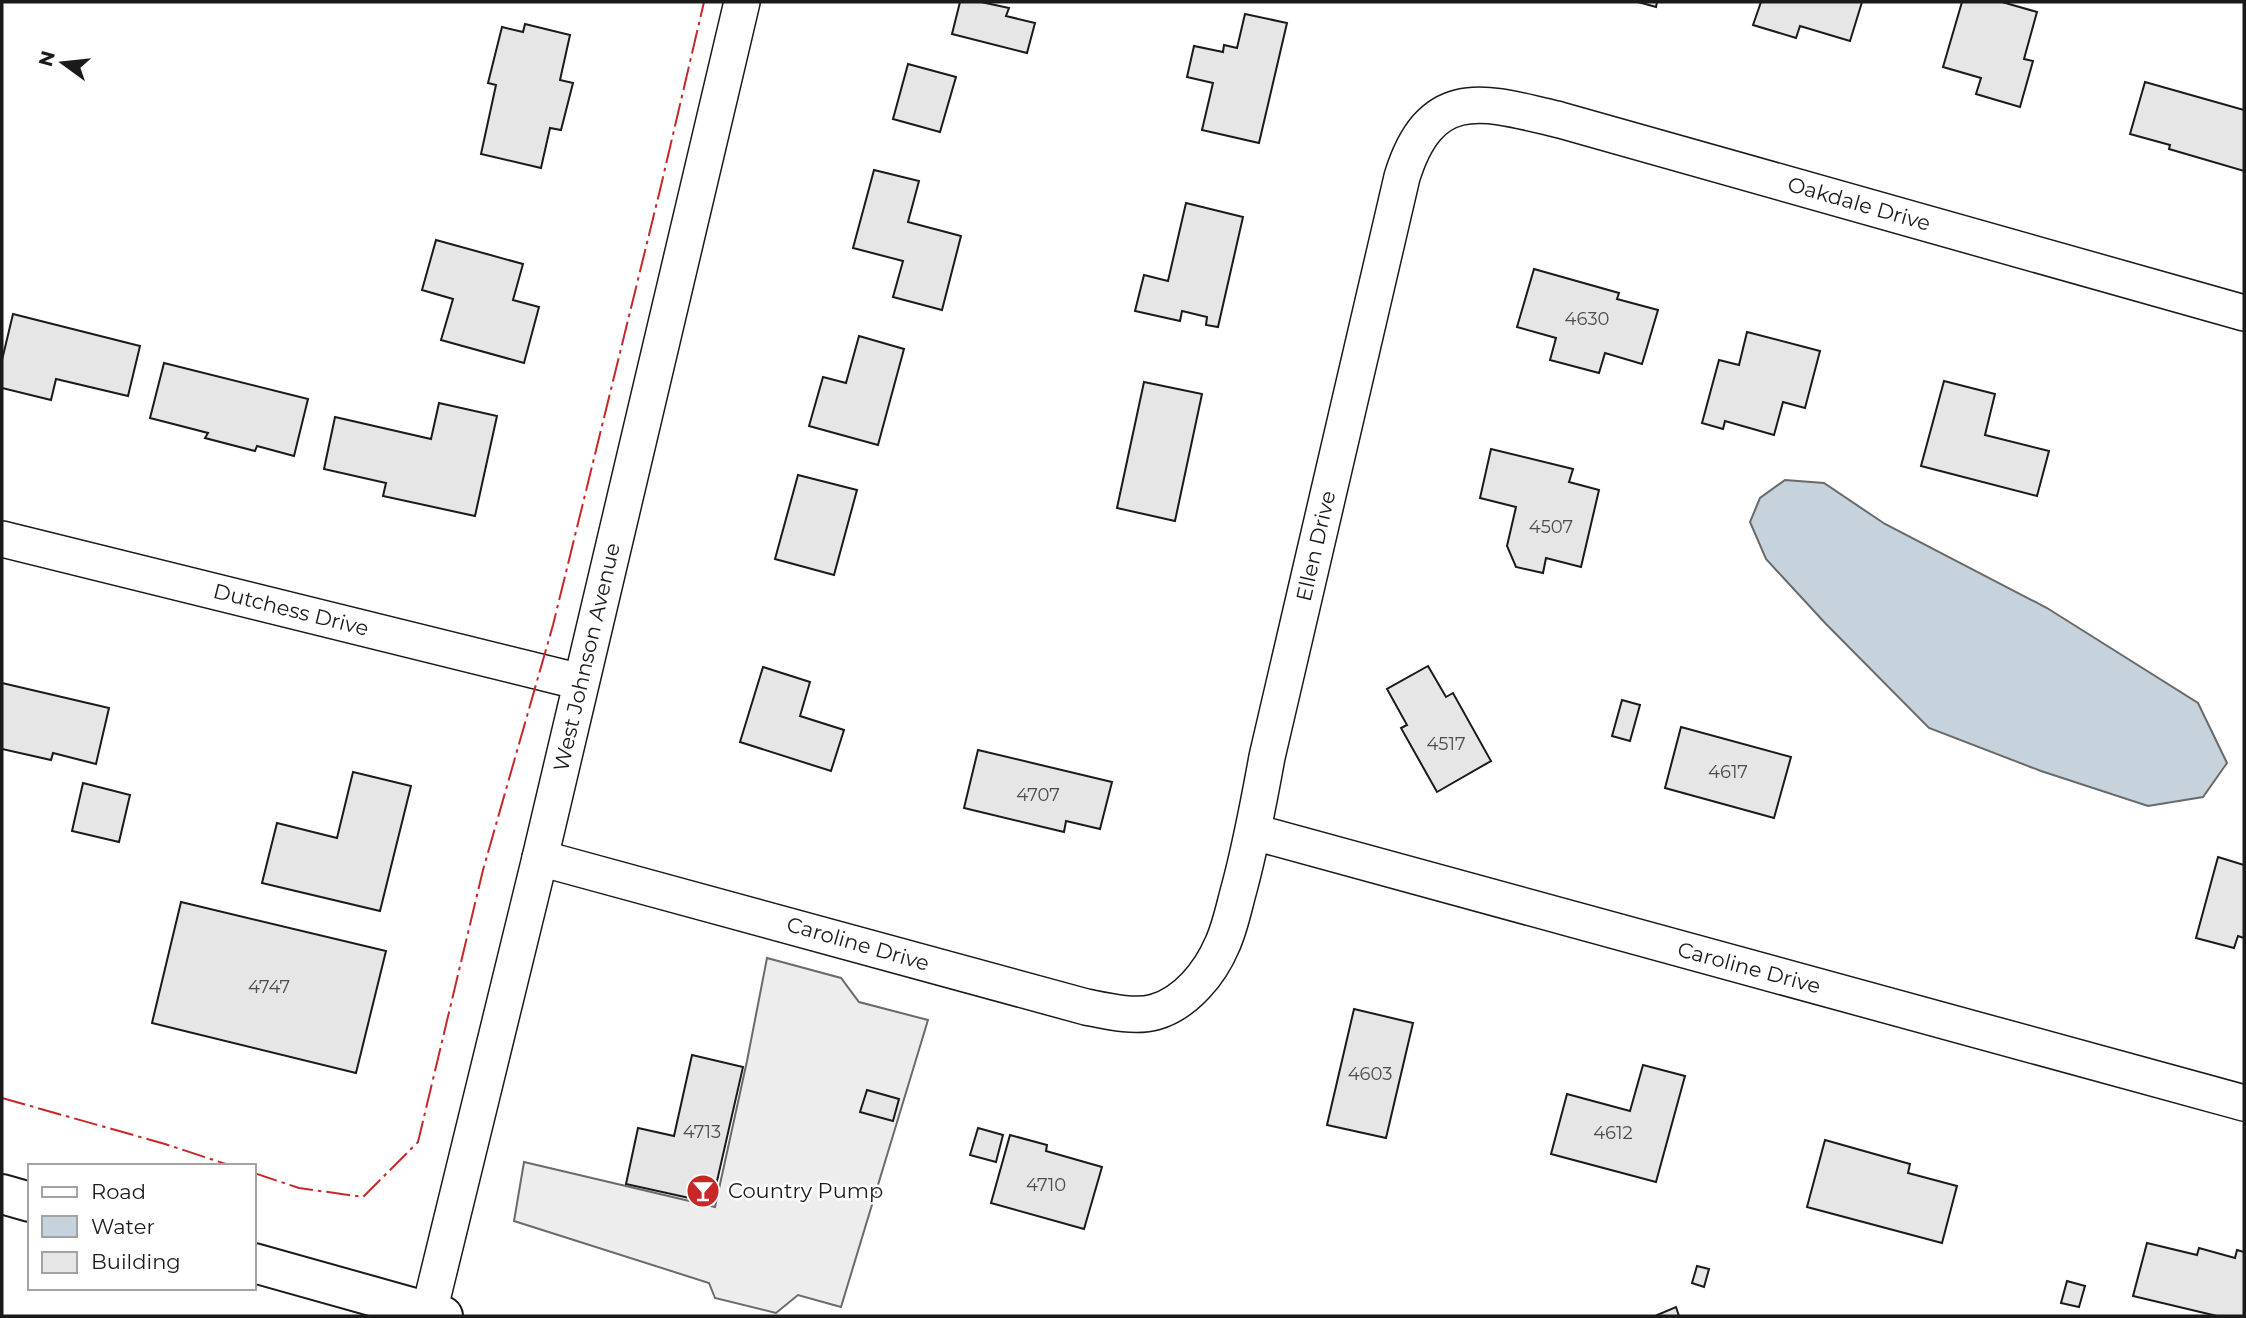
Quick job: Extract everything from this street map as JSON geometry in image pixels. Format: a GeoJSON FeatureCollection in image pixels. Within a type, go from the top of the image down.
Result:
{"type":"FeatureCollection","features":[{"type":"Feature","properties":{"kind":"main road"},"geometry":{"type":"LineString","coordinates":[[2,1194],[28,1201]]}},
{"type":"Feature","properties":{"kind":"main road"},"geometry":{"type":"LineString","coordinates":[[256,1264],[436,1314]]}},
{"type":"Feature","properties":{"kind":"street","name":"West Johnson Avenue"},"geometry":{"type":"LineString","coordinates":[[436,1314],[581,682],[742,2]]}},
{"type":"Feature","properties":{"kind":"street","name":"Oakdale Drive"},"geometry":{"type":"LineString","coordinates":[[1471,104],[1508,107],[1560,120],[2244,313]]}},
{"type":"Feature","properties":{"kind":"street","name":"Ellen Drive"},"geometry":{"type":"LineString","coordinates":[[1175,1002],[1191,991],[1208,971],[1222,945],[1254,832],[1267,757],[1404,169],[1423,133],[1437,119],[1452,109],[1471,104]]}},
{"type":"Feature","properties":{"kind":"street","name":"Dutchess Drive"},"geometry":{"type":"LineString","coordinates":[[2,539],[581,682]]}},
{"type":"Feature","properties":{"kind":"street","name":"Caroline Drive"},"geometry":{"type":"LineString","coordinates":[[1254,832],[2244,1103]]}},
{"type":"Feature","properties":{"kind":"street","name":"Caroline Drive"},"geometry":{"type":"LineString","coordinates":[[540,858],[1086,1007],[1117,1013],[1154,1012],[1175,1002]]}},
{"type":"Feature","properties":{"kind":"shaded area"},"geometry":{"type":"Polygon","coordinates":[[[767,958],[841,978],[859,1002],[928,1020],[841,1307],[798,1295],[776,1313],[715,1298],[709,1283],[514,1221],[524,1162],[715,1207],[767,958]]]}},
{"type":"Feature","properties":{"kind":"water"},"geometry":{"type":"Polygon","coordinates":[[[1785,480],[1824,483],[1885,524],[2047,608],[2198,703],[2227,763],[2203,797],[2148,806],[2041,771],[1929,728],[1766,559],[1750,522],[1760,498],[1785,480]]]}},
{"type":"Feature","properties":{"kind":"building"},"geometry":{"type":"Polygon","coordinates":[[[960,2],[981,2],[1009,8],[1006,16],[1035,23],[1027,53],[952,34],[960,2]]]}},
{"type":"Feature","properties":{"kind":"building"},"geometry":{"type":"Polygon","coordinates":[[[1638,2],[1657,2],[1656,7],[1638,2]]]}},
{"type":"Feature","properties":{"kind":"building"},"geometry":{"type":"Polygon","coordinates":[[[1761,2],[1862,2],[1850,41],[1800,26],[1796,38],[1753,25],[1761,2]]]}},
{"type":"Feature","properties":{"kind":"building"},"geometry":{"type":"Polygon","coordinates":[[[1962,2],[2002,2],[2037,12],[2024,59],[2033,61],[2020,107],[1976,94],[1981,78],[1943,67],[1962,2]]]}},
{"type":"Feature","properties":{"kind":"building"},"geometry":{"type":"Polygon","coordinates":[[[1245,14],[1287,23],[1259,143],[1202,130],[1213,83],[1187,77],[1194,46],[1223,52],[1224,45],[1237,48],[1245,14]]]}},
{"type":"Feature","properties":{"kind":"building"},"geometry":{"type":"Polygon","coordinates":[[[525,24],[570,35],[560,80],[573,83],[561,130],[550,128],[541,168],[481,154],[496,85],[488,83],[502,27],[523,32],[525,24]]]}},
{"type":"Feature","properties":{"kind":"building"},"geometry":{"type":"Polygon","coordinates":[[[908,64],[956,77],[940,132],[893,119],[908,64]]]}},
{"type":"Feature","properties":{"kind":"building"},"geometry":{"type":"Polygon","coordinates":[[[2145,82],[2244,110],[2244,171],[2169,149],[2170,145],[2130,134],[2145,82]]]}},
{"type":"Feature","properties":{"kind":"building"},"geometry":{"type":"Polygon","coordinates":[[[874,170],[919,181],[908,222],[961,236],[942,310],[893,297],[903,261],[853,248],[874,170]]]}},
{"type":"Feature","properties":{"kind":"building"},"geometry":{"type":"Polygon","coordinates":[[[1186,203],[1243,217],[1218,327],[1206,325],[1207,317],[1182,311],[1180,321],[1135,311],[1144,275],[1168,281],[1186,203]]]}},
{"type":"Feature","properties":{"kind":"building"},"geometry":{"type":"Polygon","coordinates":[[[436,240],[523,264],[513,300],[539,307],[524,363],[441,340],[453,299],[422,290],[436,240]]]}},
{"type":"Feature","properties":{"kind":"building"},"geometry":{"type":"Polygon","coordinates":[[[1534,269],[1619,293],[1617,299],[1658,310],[1642,364],[1605,353],[1599,373],[1550,360],[1556,338],[1517,327],[1534,269]]]}},
{"type":"Feature","properties":{"kind":"building"},"geometry":{"type":"Polygon","coordinates":[[[13,314],[140,346],[128,396],[56,379],[51,400],[2,388],[2,360],[13,314]]]}},
{"type":"Feature","properties":{"kind":"building"},"geometry":{"type":"Polygon","coordinates":[[[1747,332],[1820,351],[1805,408],[1783,402],[1774,435],[1725,421],[1723,429],[1702,423],[1719,360],[1739,365],[1747,332]]]}},
{"type":"Feature","properties":{"kind":"building"},"geometry":{"type":"Polygon","coordinates":[[[859,336],[904,349],[878,445],[809,426],[823,377],[846,383],[859,336]]]}},
{"type":"Feature","properties":{"kind":"building"},"geometry":{"type":"Polygon","coordinates":[[[164,363],[308,399],[294,456],[257,446],[255,451],[205,438],[208,433],[150,418],[164,363]]]}},
{"type":"Feature","properties":{"kind":"building"},"geometry":{"type":"Polygon","coordinates":[[[1944,381],[1995,394],[1985,435],[2049,451],[2037,496],[1921,466],[1944,381]]]}},
{"type":"Feature","properties":{"kind":"building"},"geometry":{"type":"Polygon","coordinates":[[[1144,382],[1202,394],[1175,521],[1117,508],[1144,382]]]}},
{"type":"Feature","properties":{"kind":"building"},"geometry":{"type":"Polygon","coordinates":[[[439,403],[497,416],[475,516],[383,496],[386,483],[324,469],[335,417],[431,439],[439,403]]]}},
{"type":"Feature","properties":{"kind":"building"},"geometry":{"type":"Polygon","coordinates":[[[1491,449],[1573,469],[1569,482],[1599,490],[1581,567],[1546,558],[1543,573],[1516,567],[1507,546],[1516,507],[1480,498],[1491,449]]]}},
{"type":"Feature","properties":{"kind":"building"},"geometry":{"type":"Polygon","coordinates":[[[798,475],[857,490],[834,575],[775,559],[798,475]]]}},
{"type":"Feature","properties":{"kind":"building"},"geometry":{"type":"Polygon","coordinates":[[[1428,666],[1446,697],[1453,693],[1491,761],[1437,792],[1401,728],[1407,725],[1387,689],[1428,666]]]}},
{"type":"Feature","properties":{"kind":"building"},"geometry":{"type":"Polygon","coordinates":[[[763,667],[810,682],[800,716],[844,730],[831,771],[740,742],[763,667]]]}},
{"type":"Feature","properties":{"kind":"building"},"geometry":{"type":"Polygon","coordinates":[[[2,683],[109,708],[96,764],[53,753],[51,760],[2,749],[2,683]]]}},
{"type":"Feature","properties":{"kind":"building"},"geometry":{"type":"Polygon","coordinates":[[[1622,700],[1640,705],[1630,741],[1612,736],[1622,700]]]}},
{"type":"Feature","properties":{"kind":"building"},"geometry":{"type":"Polygon","coordinates":[[[1681,727],[1791,757],[1774,818],[1665,788],[1681,727]]]}},
{"type":"Feature","properties":{"kind":"building"},"geometry":{"type":"Polygon","coordinates":[[[978,750],[1112,782],[1100,829],[1066,821],[1064,832],[964,808],[978,750]]]}},
{"type":"Feature","properties":{"kind":"building"},"geometry":{"type":"Polygon","coordinates":[[[353,772],[411,786],[380,911],[262,883],[277,823],[337,838],[353,772]]]}},
{"type":"Feature","properties":{"kind":"building"},"geometry":{"type":"Polygon","coordinates":[[[83,783],[130,795],[119,842],[72,831],[83,783]]]}},
{"type":"Feature","properties":{"kind":"building"},"geometry":{"type":"Polygon","coordinates":[[[2218,857],[2244,865],[2244,938],[2238,936],[2234,948],[2196,938],[2218,857]]]}},
{"type":"Feature","properties":{"kind":"building"},"geometry":{"type":"Polygon","coordinates":[[[181,902],[386,951],[356,1073],[152,1023],[181,902]]]}},
{"type":"Feature","properties":{"kind":"building"},"geometry":{"type":"Polygon","coordinates":[[[1354,1009],[1413,1023],[1386,1138],[1327,1125],[1354,1009]]]}},
{"type":"Feature","properties":{"kind":"building"},"geometry":{"type":"Polygon","coordinates":[[[692,1055],[743,1067],[712,1203],[626,1184],[638,1128],[674,1136],[692,1055]]]}},
{"type":"Feature","properties":{"kind":"building"},"geometry":{"type":"Polygon","coordinates":[[[1643,1065],[1685,1076],[1656,1182],[1551,1154],[1567,1094],[1630,1111],[1643,1065]]]}},
{"type":"Feature","properties":{"kind":"building"},"geometry":{"type":"Polygon","coordinates":[[[867,1090],[899,1099],[893,1121],[860,1112],[867,1090]]]}},
{"type":"Feature","properties":{"kind":"building"},"geometry":{"type":"Polygon","coordinates":[[[978,1128],[1003,1135],[996,1162],[970,1155],[978,1128]]]}},
{"type":"Feature","properties":{"kind":"building"},"geometry":{"type":"Polygon","coordinates":[[[1010,1135],[1047,1145],[1046,1151],[1102,1167],[1084,1229],[991,1203],[1010,1135]]]}},
{"type":"Feature","properties":{"kind":"building"},"geometry":{"type":"Polygon","coordinates":[[[1825,1140],[1910,1164],[1908,1173],[1957,1186],[1942,1243],[1807,1207],[1825,1140]]]}},
{"type":"Feature","properties":{"kind":"building"},"geometry":{"type":"Polygon","coordinates":[[[2147,1243],[2197,1255],[2199,1248],[2235,1258],[2237,1250],[2244,1252],[2244,1316],[2217,1316],[2133,1296],[2147,1243]]]}},
{"type":"Feature","properties":{"kind":"building"},"geometry":{"type":"Polygon","coordinates":[[[1697,1266],[1709,1269],[1704,1287],[1692,1283],[1697,1266]]]}},
{"type":"Feature","properties":{"kind":"building"},"geometry":{"type":"Polygon","coordinates":[[[2067,1281],[2085,1286],[2079,1307],[2061,1303],[2067,1281]]]}},
{"type":"Feature","properties":{"kind":"building"},"geometry":{"type":"Polygon","coordinates":[[[1676,1307],[1679,1316],[1657,1315],[1676,1307]]]}},
{"type":"Feature","properties":{"kind":"power"},"geometry":{"type":"LineString","coordinates":[[256,1174],[299,1188],[363,1197],[418,1142],[483,870],[553,625],[704,2]]}},
{"type":"Feature","properties":{"kind":"power"},"geometry":{"type":"LineString","coordinates":[[2,1098],[226,1164]]}},
{"type":"Feature","properties":{"kind":"place","name":"Country Pump"},"geometry":{"type":"Point","coordinates":[703,1191]}}]}
